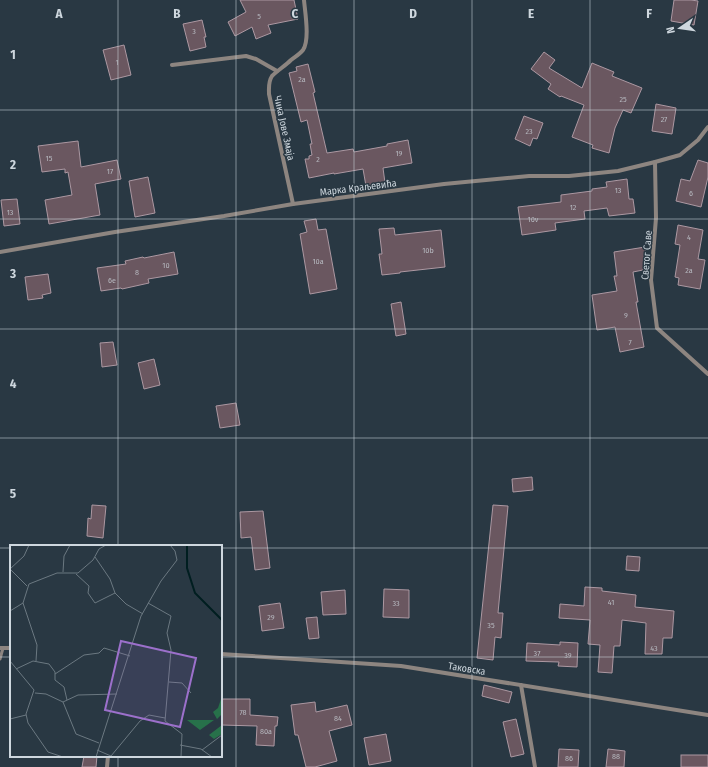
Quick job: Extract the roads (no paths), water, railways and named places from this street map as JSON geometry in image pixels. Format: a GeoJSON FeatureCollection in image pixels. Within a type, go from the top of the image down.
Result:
{"type":"FeatureCollection","features":[{"type":"Feature","properties":{"kind":"street","name":"Чика Јове Змаја"},"geometry":{"type":"LineString","coordinates":[[293,204],[269,94],[269,85],[270,80],[277,71],[299,55],[304,49],[306,41],[306,19],[304,0]]}},
{"type":"Feature","properties":{"kind":"street"},"geometry":{"type":"LineString","coordinates":[[172,65],[246,56],[262,62],[277,71]]}},
{"type":"Feature","properties":{"kind":"street","name":"Марка Краљевића"},"geometry":{"type":"LineString","coordinates":[[0,252],[293,204],[444,184],[529,176],[569,176],[618,171],[680,155],[698,140],[708,127]]}},
{"type":"Feature","properties":{"kind":"street","name":"Светог Саве"},"geometry":{"type":"LineString","coordinates":[[655,162],[656,218],[651,280],[657,328],[708,374]]}},
{"type":"Feature","properties":{"kind":"street","name":"Таковска"},"geometry":{"type":"LineString","coordinates":[[222,654],[401,666],[708,715]]}},
{"type":"Feature","properties":{"kind":"street"},"geometry":{"type":"LineString","coordinates":[[521,685],[535,767]]}},
{"type":"Feature","properties":{"kind":"street"},"geometry":{"type":"LineString","coordinates":[[107,767],[108,757]]}},
{"type":"Feature","properties":{"kind":"lane"},"geometry":{"type":"LineString","coordinates":[[0,659],[1,648]]}}]}
